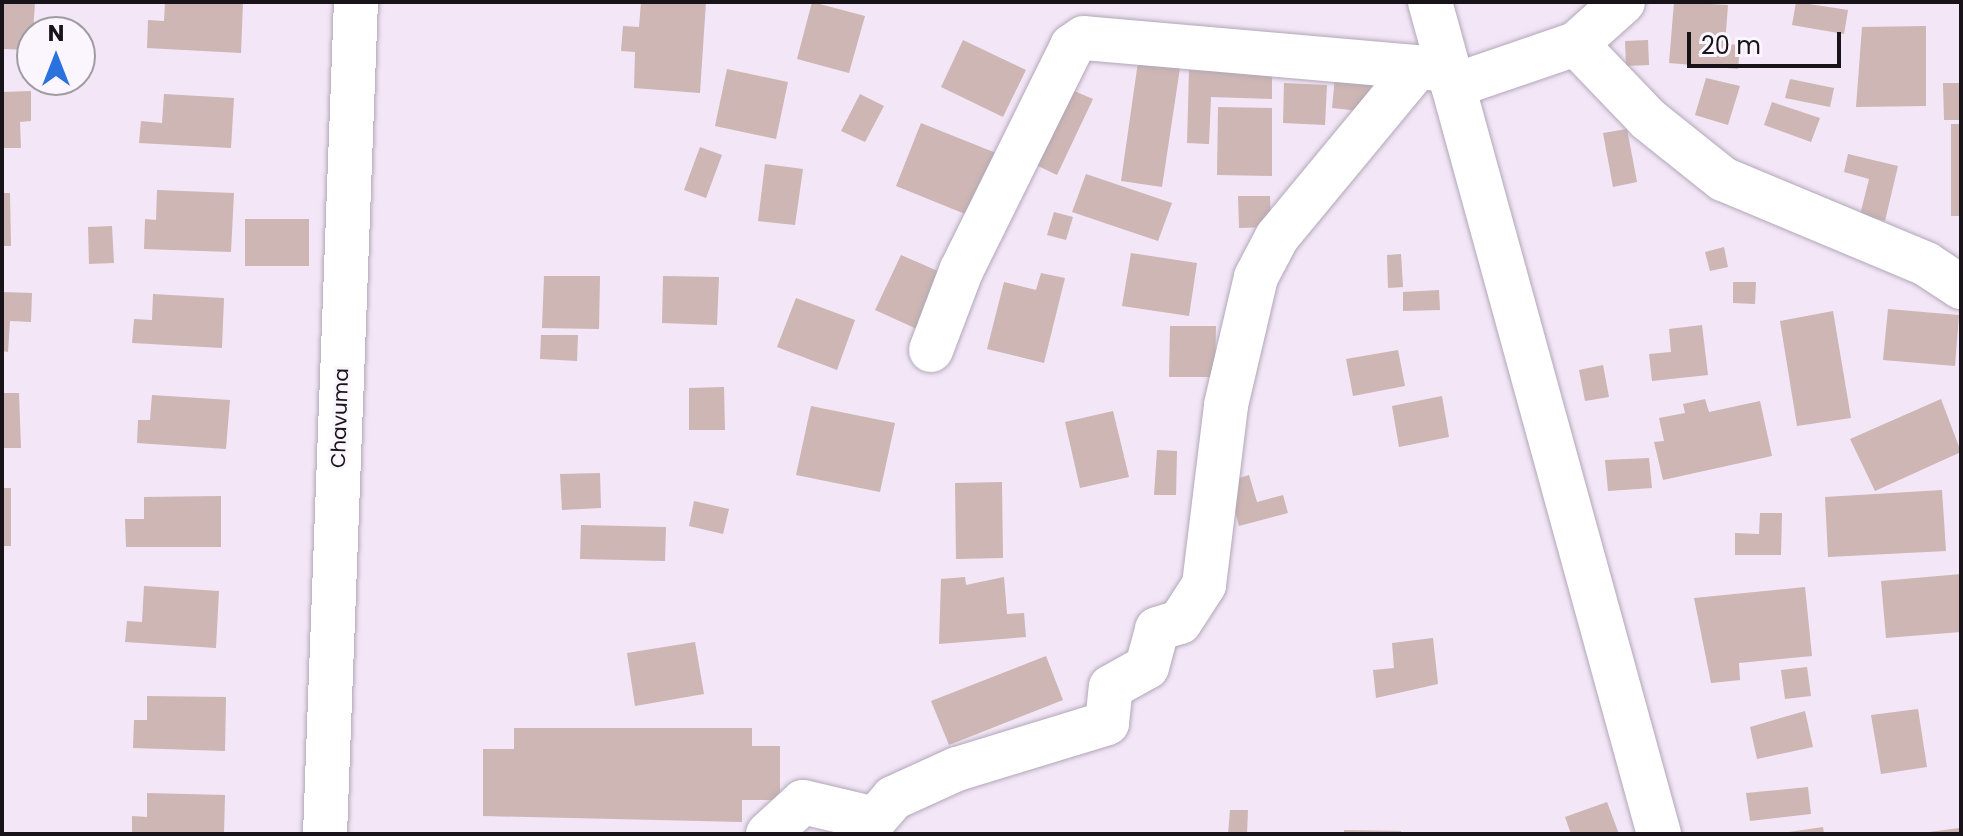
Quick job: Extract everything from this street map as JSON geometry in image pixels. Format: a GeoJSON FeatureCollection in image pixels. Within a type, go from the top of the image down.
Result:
{"type":"FeatureCollection","features":[{"type":"Feature","properties":{"kind":"street","name":"Chavuma"},"geometry":{"type":"LineString","coordinates":[[325,834],[356,2]]}},
{"type":"Feature","properties":{"kind":"street"},"geometry":{"type":"LineString","coordinates":[[1430,2],[1440,74],[1659,834]]}},
{"type":"Feature","properties":{"kind":"street"},"geometry":{"type":"LineString","coordinates":[[931,350],[961,271],[1072,46],[1084,38],[1440,74],[1576,44],[1623,2]]}},
{"type":"Feature","properties":{"kind":"street"},"geometry":{"type":"LineString","coordinates":[[1576,44],[1649,120],[1723,179],[1926,264],[1961,287]]}},
{"type":"Feature","properties":{"kind":"street"},"geometry":{"type":"LineString","coordinates":[[768,834],[803,802],[875,819],[893,798],[957,769],[1107,723],[1111,687],[1147,667],[1157,629],[1180,622],[1204,585],[1226,405],[1256,277],[1277,237],[1440,74]]}},
{"type":"Feature","properties":{"kind":"building"},"geometry":{"type":"Polygon","coordinates":[[[2,2],[35,2],[34,16],[16,16],[16,49],[2,49],[2,2]]]}},
{"type":"Feature","properties":{"kind":"building"},"geometry":{"type":"Polygon","coordinates":[[[165,2],[243,2],[241,53],[147,48],[148,20],[164,21],[165,2]]]}},
{"type":"Feature","properties":{"kind":"building"},"geometry":{"type":"Polygon","coordinates":[[[641,2],[706,2],[700,93],[634,88],[635,52],[621,51],[623,26],[639,27],[641,2]]]}},
{"type":"Feature","properties":{"kind":"building"},"geometry":{"type":"Polygon","coordinates":[[[812,2],[865,16],[849,73],[797,59],[812,2]]]}},
{"type":"Feature","properties":{"kind":"building"},"geometry":{"type":"Polygon","coordinates":[[[1674,2],[1728,5],[1725,44],[1740,45],[1738,69],[1669,63],[1674,2]]]}},
{"type":"Feature","properties":{"kind":"building"},"geometry":{"type":"Polygon","coordinates":[[[1796,2],[1848,10],[1844,34],[1792,25],[1796,2]]]}},
{"type":"Feature","properties":{"kind":"building"},"geometry":{"type":"Polygon","coordinates":[[[1926,26],[1926,106],[1856,107],[1862,27],[1926,26]]]}},
{"type":"Feature","properties":{"kind":"building"},"geometry":{"type":"Polygon","coordinates":[[[963,40],[1026,70],[1003,117],[941,87],[963,40]]]}},
{"type":"Feature","properties":{"kind":"building"},"geometry":{"type":"Polygon","coordinates":[[[1648,40],[1649,65],[1626,66],[1625,41],[1648,40]]]}},
{"type":"Feature","properties":{"kind":"building"},"geometry":{"type":"Polygon","coordinates":[[[1138,62],[1180,68],[1162,187],[1121,181],[1138,62]]]}},
{"type":"Feature","properties":{"kind":"building"},"geometry":{"type":"Polygon","coordinates":[[[727,69],[788,82],[776,139],[715,126],[727,69]]]}},
{"type":"Feature","properties":{"kind":"building"},"geometry":{"type":"Polygon","coordinates":[[[1189,70],[1272,73],[1272,99],[1211,97],[1209,144],[1187,143],[1189,70]]]}},
{"type":"Feature","properties":{"kind":"building"},"geometry":{"type":"Polygon","coordinates":[[[1335,76],[1371,80],[1368,112],[1332,108],[1335,76]]]}},
{"type":"Feature","properties":{"kind":"building"},"geometry":{"type":"Polygon","coordinates":[[[1706,78],[1740,86],[1728,125],[1695,115],[1706,78]]]}},
{"type":"Feature","properties":{"kind":"building"},"geometry":{"type":"Polygon","coordinates":[[[1790,79],[1834,88],[1830,107],[1785,98],[1790,79]]]}},
{"type":"Feature","properties":{"kind":"building"},"geometry":{"type":"Polygon","coordinates":[[[1284,83],[1327,85],[1325,125],[1283,123],[1284,83]]]}},
{"type":"Feature","properties":{"kind":"building"},"geometry":{"type":"Polygon","coordinates":[[[1943,83],[1961,83],[1961,120],[1944,120],[1943,83]]]}},
{"type":"Feature","properties":{"kind":"building"},"geometry":{"type":"Polygon","coordinates":[[[1072,90],[1093,99],[1057,175],[1036,165],[1072,90]]]}},
{"type":"Feature","properties":{"kind":"building"},"geometry":{"type":"Polygon","coordinates":[[[2,92],[31,96],[31,121],[20,122],[21,148],[2,148],[2,92]]]}},
{"type":"Feature","properties":{"kind":"building"},"geometry":{"type":"Polygon","coordinates":[[[164,94],[234,98],[231,148],[139,143],[141,121],[162,123],[164,94]]]}},
{"type":"Feature","properties":{"kind":"building"},"geometry":{"type":"Polygon","coordinates":[[[860,94],[884,106],[865,142],[841,131],[860,94]]]}},
{"type":"Feature","properties":{"kind":"building"},"geometry":{"type":"Polygon","coordinates":[[[1772,102],[1820,118],[1811,142],[1764,125],[1772,102]]]}},
{"type":"Feature","properties":{"kind":"building"},"geometry":{"type":"Polygon","coordinates":[[[1218,107],[1272,108],[1272,176],[1217,175],[1218,107]]]}},
{"type":"Feature","properties":{"kind":"building"},"geometry":{"type":"Polygon","coordinates":[[[921,123],[996,153],[970,216],[896,186],[921,123]]]}},
{"type":"Feature","properties":{"kind":"building"},"geometry":{"type":"Polygon","coordinates":[[[1951,124],[1961,124],[1961,216],[1951,216],[1951,124]]]}},
{"type":"Feature","properties":{"kind":"building"},"geometry":{"type":"Polygon","coordinates":[[[1627,129],[1637,182],[1613,187],[1603,133],[1627,129]]]}},
{"type":"Feature","properties":{"kind":"building"},"geometry":{"type":"Polygon","coordinates":[[[700,147],[722,155],[706,198],[684,190],[700,147]]]}},
{"type":"Feature","properties":{"kind":"building"},"geometry":{"type":"Polygon","coordinates":[[[1848,154],[1898,166],[1885,221],[1860,215],[1869,179],[1844,172],[1848,154]]]}},
{"type":"Feature","properties":{"kind":"building"},"geometry":{"type":"Polygon","coordinates":[[[765,164],[803,169],[795,225],[758,221],[765,164]]]}},
{"type":"Feature","properties":{"kind":"building"},"geometry":{"type":"Polygon","coordinates":[[[1086,174],[1172,203],[1158,241],[1072,212],[1086,174]]]}},
{"type":"Feature","properties":{"kind":"building"},"geometry":{"type":"Polygon","coordinates":[[[157,190],[234,193],[231,252],[144,249],[145,219],[156,220],[157,190]]]}},
{"type":"Feature","properties":{"kind":"building"},"geometry":{"type":"Polygon","coordinates":[[[2,193],[10,193],[11,246],[2,246],[2,193]]]}},
{"type":"Feature","properties":{"kind":"building"},"geometry":{"type":"Polygon","coordinates":[[[1238,196],[1270,196],[1271,227],[1239,228],[1238,196]]]}},
{"type":"Feature","properties":{"kind":"building"},"geometry":{"type":"Polygon","coordinates":[[[1054,212],[1073,217],[1066,240],[1047,235],[1054,212]]]}},
{"type":"Feature","properties":{"kind":"building"},"geometry":{"type":"Polygon","coordinates":[[[245,219],[309,219],[309,266],[245,266],[245,219]]]}},
{"type":"Feature","properties":{"kind":"building"},"geometry":{"type":"Polygon","coordinates":[[[112,226],[114,263],[89,264],[88,227],[112,226]]]}},
{"type":"Feature","properties":{"kind":"building"},"geometry":{"type":"Polygon","coordinates":[[[1724,247],[1728,267],[1710,271],[1705,252],[1724,247]]]}},
{"type":"Feature","properties":{"kind":"building"},"geometry":{"type":"Polygon","coordinates":[[[1131,253],[1197,263],[1189,316],[1122,306],[1131,253]]]}},
{"type":"Feature","properties":{"kind":"building"},"geometry":{"type":"Polygon","coordinates":[[[1401,254],[1403,287],[1388,288],[1387,255],[1401,254]]]}},
{"type":"Feature","properties":{"kind":"building"},"geometry":{"type":"Polygon","coordinates":[[[901,255],[954,278],[928,334],[875,310],[901,255]]]}},
{"type":"Feature","properties":{"kind":"building"},"geometry":{"type":"Polygon","coordinates":[[[1041,273],[1065,278],[1044,363],[987,349],[1004,282],[1036,290],[1041,273]]]}},
{"type":"Feature","properties":{"kind":"building"},"geometry":{"type":"Polygon","coordinates":[[[544,276],[600,276],[599,329],[542,328],[544,276]]]}},
{"type":"Feature","properties":{"kind":"building"},"geometry":{"type":"Polygon","coordinates":[[[663,276],[719,277],[717,325],[662,323],[663,276]]]}},
{"type":"Feature","properties":{"kind":"building"},"geometry":{"type":"Polygon","coordinates":[[[1733,282],[1756,282],[1755,304],[1733,303],[1733,282]]]}},
{"type":"Feature","properties":{"kind":"building"},"geometry":{"type":"Polygon","coordinates":[[[1439,290],[1440,310],[1403,311],[1403,292],[1439,290]]]}},
{"type":"Feature","properties":{"kind":"building"},"geometry":{"type":"Polygon","coordinates":[[[2,292],[32,293],[31,322],[10,321],[8,352],[2,351],[2,292]]]}},
{"type":"Feature","properties":{"kind":"building"},"geometry":{"type":"Polygon","coordinates":[[[153,294],[224,298],[222,348],[132,343],[134,319],[152,320],[153,294]]]}},
{"type":"Feature","properties":{"kind":"building"},"geometry":{"type":"Polygon","coordinates":[[[796,298],[855,320],[837,370],[777,347],[796,298]]]}},
{"type":"Feature","properties":{"kind":"building"},"geometry":{"type":"Polygon","coordinates":[[[1888,309],[1959,315],[1955,366],[1883,360],[1888,309]]]}},
{"type":"Feature","properties":{"kind":"building"},"geometry":{"type":"Polygon","coordinates":[[[1833,311],[1851,418],[1797,426],[1780,321],[1833,311]]]}},
{"type":"Feature","properties":{"kind":"building"},"geometry":{"type":"Polygon","coordinates":[[[1702,325],[1708,375],[1652,381],[1649,354],[1671,352],[1669,329],[1702,325]]]}},
{"type":"Feature","properties":{"kind":"building"},"geometry":{"type":"Polygon","coordinates":[[[1170,326],[1216,326],[1215,377],[1169,377],[1170,326]]]}},
{"type":"Feature","properties":{"kind":"building"},"geometry":{"type":"Polygon","coordinates":[[[541,335],[578,335],[577,361],[540,359],[541,335]]]}},
{"type":"Feature","properties":{"kind":"building"},"geometry":{"type":"Polygon","coordinates":[[[1398,350],[1405,386],[1353,396],[1346,359],[1398,350]]]}},
{"type":"Feature","properties":{"kind":"building"},"geometry":{"type":"Polygon","coordinates":[[[1603,365],[1609,397],[1585,401],[1579,370],[1603,365]]]}},
{"type":"Feature","properties":{"kind":"building"},"geometry":{"type":"Polygon","coordinates":[[[724,387],[725,430],[689,430],[689,388],[724,387]]]}},
{"type":"Feature","properties":{"kind":"building"},"geometry":{"type":"Polygon","coordinates":[[[2,393],[19,393],[21,448],[2,448],[2,393]]]}},
{"type":"Feature","properties":{"kind":"building"},"geometry":{"type":"Polygon","coordinates":[[[152,395],[230,400],[226,449],[137,443],[138,420],[150,420],[152,395]]]}},
{"type":"Feature","properties":{"kind":"building"},"geometry":{"type":"Polygon","coordinates":[[[1442,396],[1449,437],[1399,447],[1392,406],[1442,396]]]}},
{"type":"Feature","properties":{"kind":"building"},"geometry":{"type":"Polygon","coordinates":[[[1705,399],[1709,412],[1760,401],[1772,456],[1663,480],[1654,442],[1664,441],[1659,418],[1685,413],[1683,404],[1705,399]]]}},
{"type":"Feature","properties":{"kind":"building"},"geometry":{"type":"Polygon","coordinates":[[[1941,399],[1961,452],[1875,491],[1850,439],[1941,399]]]}},
{"type":"Feature","properties":{"kind":"building"},"geometry":{"type":"Polygon","coordinates":[[[811,406],[895,423],[880,492],[796,475],[811,406]]]}},
{"type":"Feature","properties":{"kind":"building"},"geometry":{"type":"Polygon","coordinates":[[[1113,411],[1129,477],[1080,488],[1065,422],[1113,411]]]}},
{"type":"Feature","properties":{"kind":"building"},"geometry":{"type":"Polygon","coordinates":[[[1157,450],[1177,451],[1176,495],[1154,495],[1157,450]]]}},
{"type":"Feature","properties":{"kind":"building"},"geometry":{"type":"Polygon","coordinates":[[[1649,458],[1652,488],[1608,491],[1605,460],[1649,458]]]}},
{"type":"Feature","properties":{"kind":"building"},"geometry":{"type":"Polygon","coordinates":[[[600,473],[601,508],[562,510],[560,474],[600,473]]]}},
{"type":"Feature","properties":{"kind":"building"},"geometry":{"type":"Polygon","coordinates":[[[1249,475],[1257,502],[1283,495],[1288,513],[1239,526],[1227,482],[1249,475]]]}},
{"type":"Feature","properties":{"kind":"building"},"geometry":{"type":"Polygon","coordinates":[[[1002,482],[1003,558],[956,559],[955,483],[1002,482]]]}},
{"type":"Feature","properties":{"kind":"building"},"geometry":{"type":"Polygon","coordinates":[[[2,488],[11,488],[11,546],[2,546],[2,488]]]}},
{"type":"Feature","properties":{"kind":"building"},"geometry":{"type":"Polygon","coordinates":[[[1942,490],[1946,551],[1828,557],[1825,497],[1942,490]]]}},
{"type":"Feature","properties":{"kind":"building"},"geometry":{"type":"Polygon","coordinates":[[[221,496],[221,547],[126,547],[125,519],[144,519],[144,497],[221,496]]]}},
{"type":"Feature","properties":{"kind":"building"},"geometry":{"type":"Polygon","coordinates":[[[694,501],[729,509],[723,534],[689,526],[694,501]]]}},
{"type":"Feature","properties":{"kind":"building"},"geometry":{"type":"Polygon","coordinates":[[[1760,513],[1782,513],[1781,555],[1735,555],[1735,533],[1759,534],[1760,513]]]}},
{"type":"Feature","properties":{"kind":"building"},"geometry":{"type":"Polygon","coordinates":[[[581,525],[666,527],[665,561],[580,559],[581,525]]]}},
{"type":"Feature","properties":{"kind":"building"},"geometry":{"type":"Polygon","coordinates":[[[1961,574],[1961,632],[1886,638],[1881,581],[1961,574]]]}},
{"type":"Feature","properties":{"kind":"building"},"geometry":{"type":"Polygon","coordinates":[[[965,577],[966,585],[1004,577],[1007,614],[1024,613],[1026,637],[939,644],[941,579],[965,577]]]}},
{"type":"Feature","properties":{"kind":"building"},"geometry":{"type":"Polygon","coordinates":[[[144,586],[219,591],[216,648],[125,642],[127,621],[142,622],[144,586]]]}},
{"type":"Feature","properties":{"kind":"building"},"geometry":{"type":"Polygon","coordinates":[[[1805,587],[1812,656],[1739,663],[1740,680],[1711,683],[1694,598],[1805,587]]]}},
{"type":"Feature","properties":{"kind":"building"},"geometry":{"type":"Polygon","coordinates":[[[1433,638],[1438,684],[1376,698],[1373,670],[1394,668],[1392,643],[1433,638]]]}},
{"type":"Feature","properties":{"kind":"building"},"geometry":{"type":"Polygon","coordinates":[[[695,642],[704,694],[635,706],[627,653],[695,642]]]}},
{"type":"Feature","properties":{"kind":"building"},"geometry":{"type":"Polygon","coordinates":[[[1046,656],[1063,700],[949,745],[931,701],[1046,656]]]}},
{"type":"Feature","properties":{"kind":"building"},"geometry":{"type":"Polygon","coordinates":[[[1807,667],[1811,696],[1785,699],[1781,670],[1807,667]]]}},
{"type":"Feature","properties":{"kind":"building"},"geometry":{"type":"Polygon","coordinates":[[[147,696],[226,697],[225,751],[133,748],[134,720],[147,720],[147,696]]]}},
{"type":"Feature","properties":{"kind":"building"},"geometry":{"type":"Polygon","coordinates":[[[1918,709],[1927,767],[1881,774],[1871,715],[1918,709]]]}},
{"type":"Feature","properties":{"kind":"building"},"geometry":{"type":"Polygon","coordinates":[[[1805,711],[1813,747],[1757,759],[1750,727],[1805,711]]]}},
{"type":"Feature","properties":{"kind":"building"},"geometry":{"type":"Polygon","coordinates":[[[514,728],[752,728],[752,746],[780,746],[780,800],[742,800],[742,822],[483,816],[483,749],[514,749],[514,728]]]}},
{"type":"Feature","properties":{"kind":"building"},"geometry":{"type":"Polygon","coordinates":[[[1808,787],[1811,814],[1750,821],[1746,793],[1808,787]]]}},
{"type":"Feature","properties":{"kind":"building"},"geometry":{"type":"Polygon","coordinates":[[[147,793],[225,795],[224,834],[132,834],[132,816],[147,817],[147,793]]]}},
{"type":"Feature","properties":{"kind":"building"},"geometry":{"type":"Polygon","coordinates":[[[1607,802],[1619,834],[1571,834],[1565,817],[1607,802]]]}},
{"type":"Feature","properties":{"kind":"building"},"geometry":{"type":"Polygon","coordinates":[[[1230,810],[1248,810],[1247,834],[1228,834],[1230,810]]]}},
{"type":"Feature","properties":{"kind":"building"},"geometry":{"type":"Polygon","coordinates":[[[1823,827],[1824,834],[1789,834],[1789,832],[1823,827]]]}},
{"type":"Feature","properties":{"kind":"building"},"geometry":{"type":"Polygon","coordinates":[[[1959,828],[1960,834],[1929,834],[1929,832],[1959,828]]]}},
{"type":"Feature","properties":{"kind":"building"},"geometry":{"type":"Polygon","coordinates":[[[1344,830],[1401,831],[1401,834],[1344,834],[1344,830]]]}}]}
